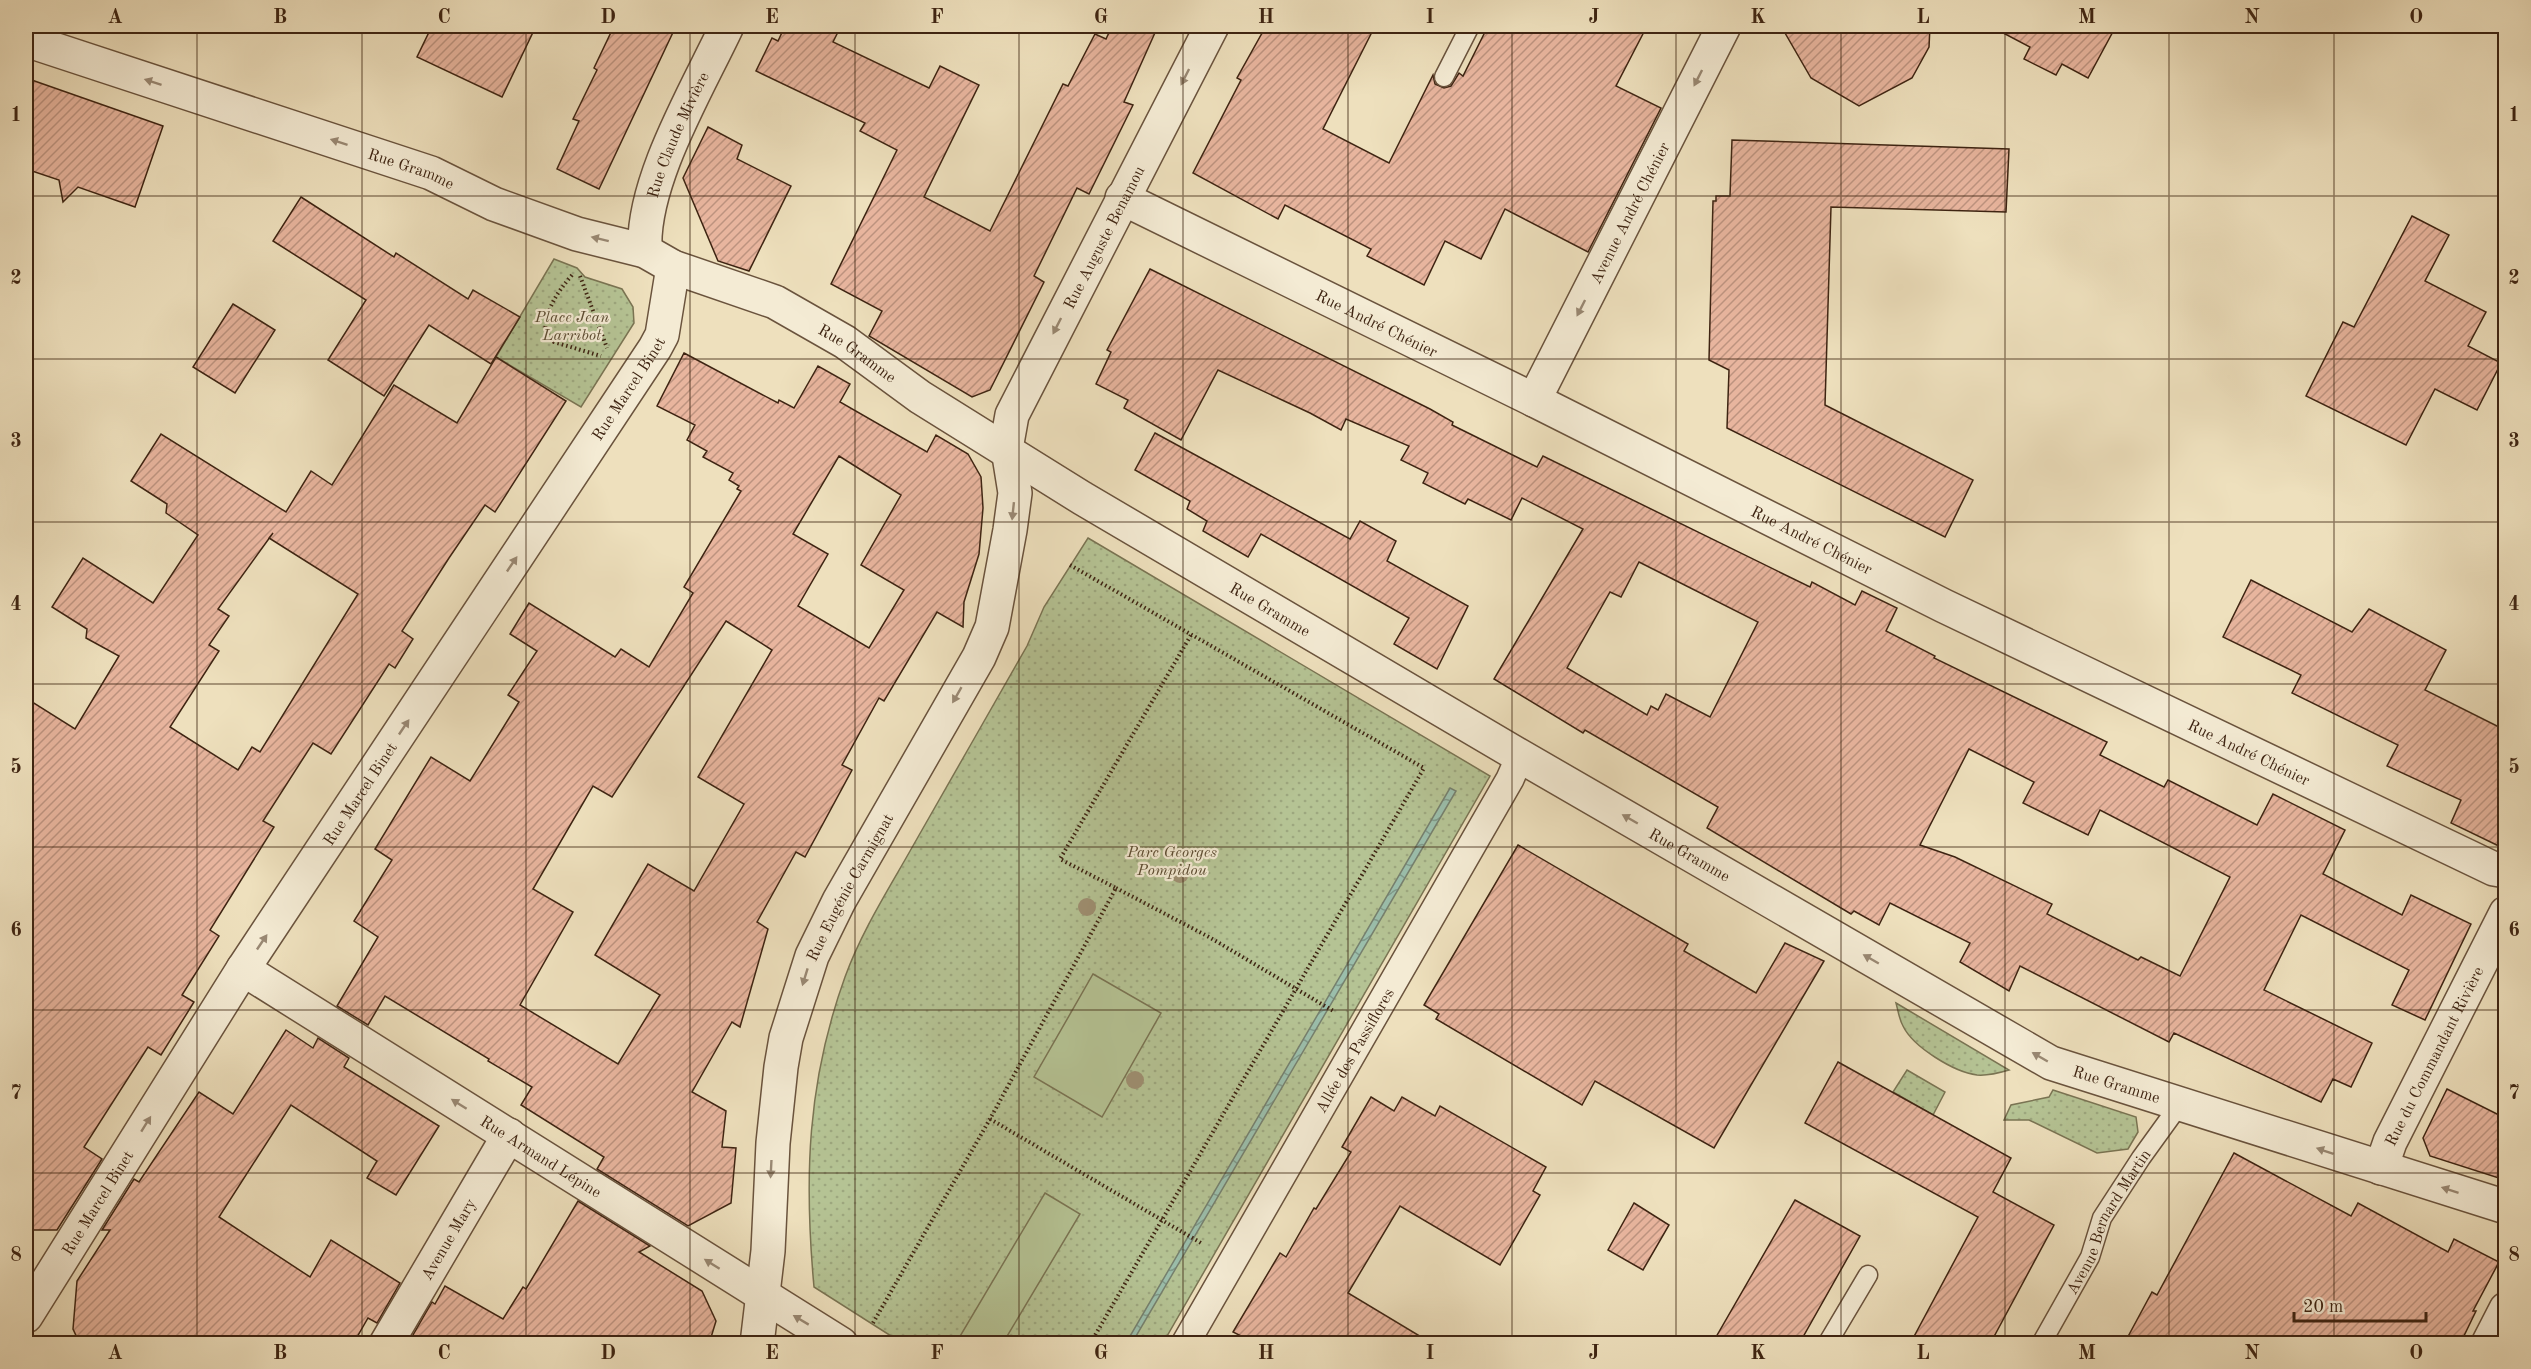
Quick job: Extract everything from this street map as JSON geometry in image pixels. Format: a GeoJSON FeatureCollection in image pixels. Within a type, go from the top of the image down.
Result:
{"type":"FeatureCollection","features":[{"type":"Feature","properties":{"kind":"street","name":"Rue Claude Mivière"},"geometry":{"type":"LineString","coordinates":[[645,251],[646,222],[661,165],[728,26]]}},
{"type":"Feature","properties":{"kind":"street","name":"Rue Auguste Benamou"},"geometry":{"type":"LineString","coordinates":[[1007,453],[1012,415],[1212,26]]}},
{"type":"Feature","properties":{"kind":"street","name":"Avenue André Chénier"},"geometry":{"type":"LineString","coordinates":[[1534,400],[1725,26]]}},
{"type":"Feature","properties":{"kind":"street","name":"Rue Gramme"},"geometry":{"type":"LineString","coordinates":[[26,40],[431,173],[494,204],[577,234],[645,251],[673,267],[775,303],[844,342],[920,397],[1007,453],[1520,756],[2051,1063],[2505,1207]]}},
{"type":"Feature","properties":{"kind":"street","name":"Rue André Chénier"},"geometry":{"type":"LineString","coordinates":[[1122,198],[1534,400],[1944,606],[2494,869],[2505,871]]}},
{"type":"Feature","properties":{"kind":"street","name":"Rue Marcel Binet"},"geometry":{"type":"LineString","coordinates":[[26,1316],[243,969],[656,348],[662,334],[673,267]]}},
{"type":"Feature","properties":{"kind":"street","name":"Rue Eugénie Carmignat"},"geometry":{"type":"LineString","coordinates":[[757,1344],[768,1251],[777,1098],[786,1038],[812,956],[839,901],[979,657],[992,627],[1002,580],[1015,493],[1007,453]]}},
{"type":"Feature","properties":{"kind":"street","name":"Allée des Passiflores"},"geometry":{"type":"LineString","coordinates":[[1185,1344],[1499,799],[1516,769],[1520,756]]}},
{"type":"Feature","properties":{"kind":"street","name":"Rue du Commandant Rivière"},"geometry":{"type":"LineString","coordinates":[[2381,1168],[2390,1142],[2505,913]]}},
{"type":"Feature","properties":{"kind":"street","name":"Rue Armand Lépine"},"geometry":{"type":"LineString","coordinates":[[243,969],[761,1296],[841,1344]]}},
{"type":"Feature","properties":{"kind":"street","name":"Avenue Mary"},"geometry":{"type":"LineString","coordinates":[[386,1344],[509,1136]]}},
{"type":"Feature","properties":{"kind":"street"},"geometry":{"type":"LineString","coordinates":[[2488,1344],[2505,1309]]}},
{"type":"Feature","properties":{"kind":"lane"},"geometry":{"type":"LineString","coordinates":[[1444,77],[1470,26]]}},
{"type":"Feature","properties":{"kind":"lane","name":"Avenue Bernard Martin"},"geometry":{"type":"LineString","coordinates":[[2041,1344],[2090,1257],[2102,1218],[2180,1104]]}},
{"type":"Feature","properties":{"kind":"lane"},"geometry":{"type":"LineString","coordinates":[[1827,1344],[1868,1275]]}},
{"type":"Feature","properties":{"kind":"path"},"geometry":{"type":"LineString","coordinates":[[577,268],[610,358],[554,342],[545,330],[547,313],[556,295],[577,268]]}},
{"type":"Feature","properties":{"kind":"path"},"geometry":{"type":"LineString","coordinates":[[1070,565],[1424,768],[1090,1344]]}},
{"type":"Feature","properties":{"kind":"path"},"geometry":{"type":"LineString","coordinates":[[1191,634],[1060,859],[1209,937],[1328,1008]]}},
{"type":"Feature","properties":{"kind":"path"},"geometry":{"type":"LineString","coordinates":[[872,1325],[990,1119],[1116,888]]}},
{"type":"Feature","properties":{"kind":"path"},"geometry":{"type":"LineString","coordinates":[[990,1119],[1194,1239]]}},
{"type":"Feature","properties":{"kind":"green space","name":"Place Jean Larribot"},"geometry":{"type":"Polygon","coordinates":[[[554,259],[577,268],[585,277],[622,289],[633,307],[634,323],[581,407],[496,357],[554,259]]]}},
{"type":"Feature","properties":{"kind":"green space","name":"Parc Georges Pompidou"},"geometry":{"type":"Polygon","coordinates":[[[1088,538],[1490,776],[1163,1343],[902,1343],[814,1287],[809,1169],[816,1092],[823,1054],[845,977],[868,926],[1027,646],[1044,607],[1088,538]]]}},
{"type":"Feature","properties":{"kind":"green space"},"geometry":{"type":"Polygon","coordinates":[[[1093,974],[1161,1013],[1102,1117],[1034,1077],[1093,974]]]}},
{"type":"Feature","properties":{"kind":"green space"},"geometry":{"type":"Polygon","coordinates":[[[1896,1003],[2009,1070],[1989,1075],[1977,1075],[1946,1064],[1925,1050],[1908,1034],[1900,1020],[1896,1003]]]}},
{"type":"Feature","properties":{"kind":"green space"},"geometry":{"type":"Polygon","coordinates":[[[1907,1070],[1945,1092],[1933,1115],[1893,1092],[1907,1070]]]}},
{"type":"Feature","properties":{"kind":"green space"},"geometry":{"type":"Polygon","coordinates":[[[2053,1090],[2136,1117],[2138,1132],[2128,1149],[2097,1153],[2029,1120],[2004,1120],[2011,1105],[2049,1097],[2053,1090]]]}},
{"type":"Feature","properties":{"kind":"green space"},"geometry":{"type":"Polygon","coordinates":[[[1045,1193],[1080,1214],[1003,1343],[956,1343],[1045,1193]]]}},
{"type":"Feature","properties":{"kind":"water"},"geometry":{"type":"Polygon","coordinates":[[[1450,788],[1456,791],[1132,1343],[1126,1343],[1450,788]]]}},
{"type":"Feature","properties":{"kind":"building"},"geometry":{"type":"Polygon","coordinates":[[[432,26],[536,26],[502,97],[417,57],[432,26]]]}},
{"type":"Feature","properties":{"kind":"building"},"geometry":{"type":"Polygon","coordinates":[[[614,26],[676,26],[599,189],[557,169],[579,121],[573,119],[597,70],[594,68],[614,26]]]}},
{"type":"Feature","properties":{"kind":"building"},"geometry":{"type":"Polygon","coordinates":[[[785,26],[841,26],[833,42],[929,88],[940,66],[979,85],[924,197],[990,231],[1063,84],[1068,86],[1095,34],[1106,39],[1112,26],[1158,26],[1124,102],[1133,105],[1089,194],[1077,188],[1034,276],[1044,282],[990,390],[972,397],[869,336],[882,311],[831,284],[897,150],[860,131],[865,123],[756,71],[772,38],[778,41],[785,26]]]}},
{"type":"Feature","properties":{"kind":"building"},"geometry":{"type":"Polygon","coordinates":[[[1266,26],[1375,26],[1323,129],[1389,163],[1433,75],[1435,84],[1444,88],[1451,86],[1459,73],[1463,76],[1488,26],[1647,26],[1616,86],[1661,108],[1588,252],[1505,209],[1481,259],[1445,241],[1424,285],[1367,256],[1371,249],[1285,205],[1278,219],[1193,173],[1241,80],[1237,78],[1266,26]]]}},
{"type":"Feature","properties":{"kind":"building"},"geometry":{"type":"Polygon","coordinates":[[[1781,26],[1930,26],[1929,47],[1912,78],[1859,106],[1811,78],[1781,26]]]}},
{"type":"Feature","properties":{"kind":"building"},"geometry":{"type":"Polygon","coordinates":[[[1990,26],[2116,26],[2088,78],[2062,64],[2056,75],[2024,59],[2030,47],[1990,26]]]}},
{"type":"Feature","properties":{"kind":"building"},"geometry":{"type":"Polygon","coordinates":[[[26,78],[163,126],[135,207],[78,187],[63,202],[59,180],[26,169],[26,78]]]}},
{"type":"Feature","properties":{"kind":"building"},"geometry":{"type":"Polygon","coordinates":[[[708,127],[742,145],[737,159],[791,186],[749,271],[718,261],[683,178],[708,127]]]}},
{"type":"Feature","properties":{"kind":"building"},"geometry":{"type":"Polygon","coordinates":[[[1732,140],[2009,149],[2006,212],[1831,207],[1825,405],[1973,480],[1945,537],[1727,428],[1729,370],[1709,360],[1713,201],[1716,201],[1716,196],[1730,196],[1732,140]]]}},
{"type":"Feature","properties":{"kind":"building"},"geometry":{"type":"Polygon","coordinates":[[[301,197],[394,257],[396,253],[468,299],[473,290],[520,317],[491,364],[429,325],[384,396],[328,360],[366,300],[273,241],[301,197]]]}},
{"type":"Feature","properties":{"kind":"building"},"geometry":{"type":"Polygon","coordinates":[[[2412,216],[2449,235],[2425,281],[2486,312],[2468,346],[2501,363],[2477,410],[2435,389],[2406,445],[2306,396],[2343,322],[2354,327],[2412,216]]]}},
{"type":"Feature","properties":{"kind":"building"},"geometry":{"type":"Polygon","coordinates":[[[1150,269],[1430,409],[1453,422],[1452,425],[1537,467],[1543,456],[1810,587],[1812,582],[1855,605],[1862,591],[1897,608],[1886,631],[1935,656],[1934,658],[2107,742],[2100,755],[2164,787],[2168,780],[2257,825],[2273,794],[2345,830],[2323,874],[2402,915],[2411,895],[2471,924],[2425,1020],[2392,1005],[2409,970],[2301,915],[2264,990],[2372,1043],[2351,1087],[2333,1079],[2321,1102],[2174,1033],[2169,1042],[2020,966],[2009,991],[1960,962],[1970,943],[1890,903],[1879,925],[1854,911],[1851,914],[1707,828],[1718,807],[1585,730],[1583,733],[1494,679],[1583,529],[1522,498],[1511,520],[1468,499],[1465,504],[1423,483],[1428,473],[1401,460],[1409,446],[1346,419],[1341,430],[1218,370],[1181,440],[1124,408],[1128,400],[1096,384],[1111,352],[1107,350],[1150,269]],[[1639,562],[1621,597],[1610,592],[1567,668],[1647,715],[1651,706],[1658,710],[1666,694],[1710,717],[1758,622],[1639,562]],[[1969,749],[1920,845],[1955,857],[2052,904],[2047,914],[2138,960],[2141,957],[2180,976],[2230,877],[2100,810],[2088,835],[2023,803],[2034,782],[1969,749]]]}},
{"type":"Feature","properties":{"kind":"building"},"geometry":{"type":"Polygon","coordinates":[[[233,304],[275,330],[235,393],[193,367],[233,304]]]}},
{"type":"Feature","properties":{"kind":"building"},"geometry":{"type":"Polygon","coordinates":[[[684,353],[778,403],[779,400],[794,408],[818,366],[850,384],[840,402],[927,452],[936,435],[968,454],[981,477],[983,508],[979,554],[964,602],[963,627],[937,612],[884,701],[879,698],[842,765],[852,770],[805,857],[796,852],[757,922],[768,929],[740,1027],[732,1022],[692,1092],[726,1111],[722,1147],[736,1148],[731,1203],[688,1226],[597,1169],[604,1157],[521,1105],[532,1087],[488,1061],[489,1059],[385,996],[368,1025],[337,1006],[378,937],[354,921],[392,860],[375,849],[431,757],[470,781],[519,702],[508,695],[537,651],[510,634],[529,603],[615,657],[621,649],[649,667],[693,593],[684,587],[741,491],[737,489],[739,486],[729,480],[733,473],[703,457],[707,451],[687,440],[695,425],[657,406],[684,353]],[[839,456],[793,534],[828,554],[798,606],[869,648],[904,590],[861,565],[901,495],[839,456]],[[726,621],[612,797],[593,786],[533,889],[573,912],[520,1005],[618,1064],[660,995],[595,955],[648,864],[694,891],[744,804],[698,777],[772,650],[726,621]]]}},
{"type":"Feature","properties":{"kind":"building"},"geometry":{"type":"Polygon","coordinates":[[[496,357],[566,401],[495,512],[485,505],[402,631],[413,639],[395,668],[389,664],[331,754],[313,743],[263,821],[274,827],[210,930],[219,936],[182,995],[194,1002],[161,1055],[148,1047],[84,1147],[102,1159],[57,1230],[26,1230],[26,698],[75,729],[119,656],[86,638],[87,629],[52,607],[83,558],[153,603],[198,535],[166,513],[167,504],[131,481],[161,434],[286,512],[311,471],[332,485],[394,385],[457,423],[496,357]],[[269,538],[218,609],[229,616],[209,645],[219,651],[170,727],[238,770],[252,747],[260,752],[358,594],[269,538]]]}},
{"type":"Feature","properties":{"kind":"building"},"geometry":{"type":"Polygon","coordinates":[[[1155,433],[1350,539],[1360,521],[1396,541],[1387,561],[1468,606],[1437,669],[1394,644],[1409,618],[1261,534],[1248,557],[1203,531],[1207,521],[1187,509],[1190,501],[1135,470],[1155,433]]]}},
{"type":"Feature","properties":{"kind":"building"},"geometry":{"type":"Polygon","coordinates":[[[2251,580],[2352,632],[2369,609],[2446,650],[2425,690],[2505,730],[2505,849],[2451,823],[2461,800],[2387,766],[2398,745],[2292,693],[2301,675],[2223,637],[2251,580]]]}},
{"type":"Feature","properties":{"kind":"building"},"geometry":{"type":"Polygon","coordinates":[[[1518,845],[1688,944],[1684,951],[1756,993],[1785,943],[1824,961],[1714,1148],[1595,1081],[1582,1105],[1436,1019],[1439,1014],[1424,1005],[1518,845]]]}},
{"type":"Feature","properties":{"kind":"building"},"geometry":{"type":"Polygon","coordinates":[[[286,1030],[313,1048],[318,1038],[349,1058],[344,1067],[439,1126],[396,1195],[367,1178],[377,1161],[291,1105],[219,1217],[310,1277],[331,1240],[400,1283],[377,1323],[368,1318],[353,1344],[80,1344],[73,1329],[77,1281],[110,1230],[102,1230],[134,1179],[139,1182],[199,1092],[233,1114],[286,1030]]]}},
{"type":"Feature","properties":{"kind":"building"},"geometry":{"type":"Polygon","coordinates":[[[1838,1062],[2011,1158],[1993,1192],[2054,1225],[1990,1344],[1910,1344],[1978,1217],[1805,1123],[1838,1062]]]}},
{"type":"Feature","properties":{"kind":"building"},"geometry":{"type":"Polygon","coordinates":[[[2447,1089],[2505,1118],[2505,1180],[2430,1156],[2423,1138],[2447,1089]]]}},
{"type":"Feature","properties":{"kind":"building"},"geometry":{"type":"Polygon","coordinates":[[[1371,1097],[1394,1111],[1402,1097],[1435,1116],[1440,1106],[1546,1167],[1533,1191],[1540,1195],[1500,1265],[1400,1206],[1348,1293],[1433,1344],[1257,1344],[1233,1332],[1280,1253],[1286,1257],[1314,1208],[1316,1209],[1351,1152],[1342,1147],[1371,1097]]]}},
{"type":"Feature","properties":{"kind":"building"},"geometry":{"type":"Polygon","coordinates":[[[2234,1153],[2351,1216],[2358,1203],[2448,1252],[2454,1239],[2499,1262],[2473,1311],[2476,1311],[2460,1344],[2124,1344],[2152,1292],[2157,1295],[2234,1153]]]}},
{"type":"Feature","properties":{"kind":"building"},"geometry":{"type":"Polygon","coordinates":[[[1795,1200],[1860,1236],[1799,1344],[1712,1344],[1795,1200]]]}},
{"type":"Feature","properties":{"kind":"building"},"geometry":{"type":"Polygon","coordinates":[[[578,1201],[650,1246],[639,1252],[702,1291],[716,1321],[709,1344],[409,1342],[432,1302],[435,1304],[445,1286],[503,1319],[523,1287],[526,1289],[578,1201]]]}},
{"type":"Feature","properties":{"kind":"building"},"geometry":{"type":"Polygon","coordinates":[[[1634,1203],[1669,1225],[1643,1270],[1608,1250],[1634,1203]]]}}]}
